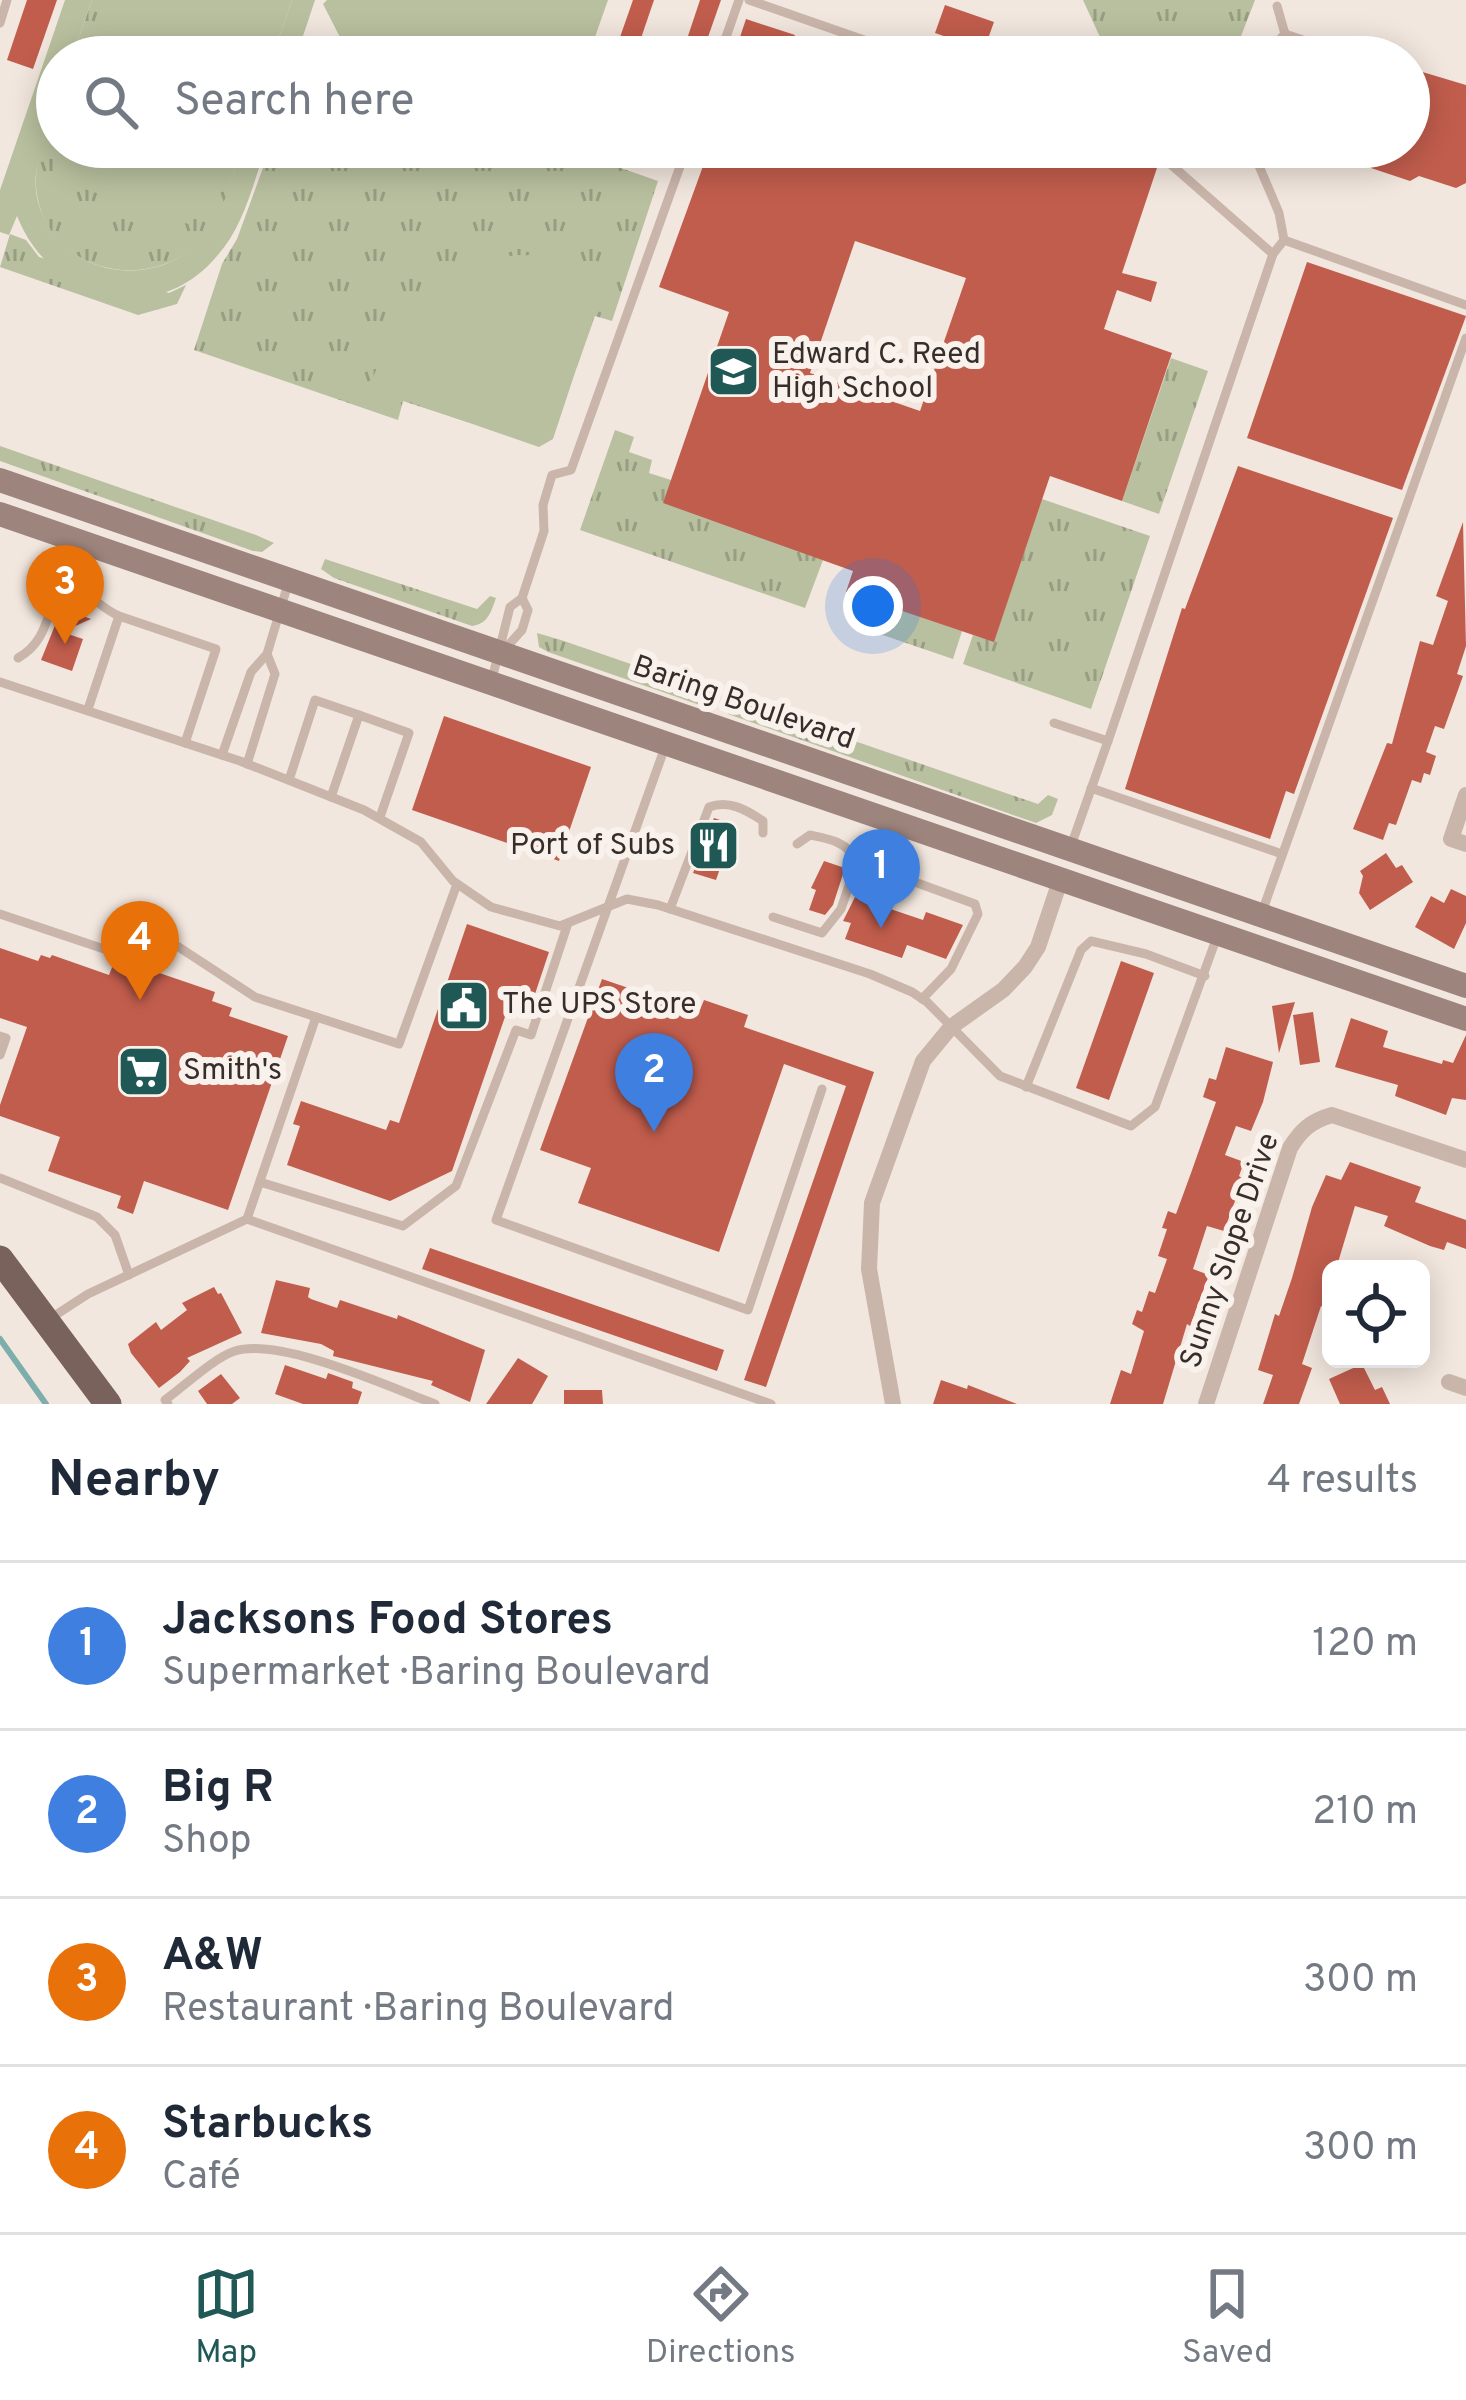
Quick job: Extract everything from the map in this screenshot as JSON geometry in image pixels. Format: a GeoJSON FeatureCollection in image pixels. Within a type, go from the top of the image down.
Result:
{"type":"FeatureCollection","features":[{"type":"Feature","properties":{"kind":"main road","name":"Baring Boulevard"},"geometry":{"type":"LineString","coordinates":[[0,480],[1466,986]]}},
{"type":"Feature","properties":{"kind":"main road","name":"Baring Boulevard"},"geometry":{"type":"LineString","coordinates":[[0,514],[1466,1019]]}},
{"type":"Feature","properties":{"kind":"main road"},"geometry":{"type":"LineString","coordinates":[[1060,878],[1070,849]]}},
{"type":"Feature","properties":{"kind":"main road"},"geometry":{"type":"LineString","coordinates":[[0,1259],[108,1404]]}},
{"type":"Feature","properties":{"kind":"street"},"geometry":{"type":"LineString","coordinates":[[1458,842],[1466,795]]}},
{"type":"Feature","properties":{"kind":"street"},"geometry":{"type":"LineString","coordinates":[[893,1404],[869,1269],[872,1203],[923,1061],[951,1027],[1003,990],[1025,967],[1038,946],[1060,878]]}},
{"type":"Feature","properties":{"kind":"street","name":"Sunny Slope Drive"},"geometry":{"type":"LineString","coordinates":[[1207,1404],[1290,1148],[1313,1120],[1332,1115],[1466,1160]]}},
{"type":"Feature","properties":{"kind":"lane"},"geometry":{"type":"LineString","coordinates":[[0,22],[8,0]]}},
{"type":"Feature","properties":{"kind":"lane"},"geometry":{"type":"LineString","coordinates":[[726,36],[739,0]]}},
{"type":"Feature","properties":{"kind":"lane"},"geometry":{"type":"LineString","coordinates":[[749,0],[853,36]]}},
{"type":"Feature","properties":{"kind":"lane"},"geometry":{"type":"LineString","coordinates":[[1277,6],[1285,34],[1291,36]]}},
{"type":"Feature","properties":{"kind":"lane"},"geometry":{"type":"LineString","coordinates":[[491,682],[510,607],[523,598],[544,530],[545,495],[552,475],[571,470],[679,168]]}},
{"type":"Feature","properties":{"kind":"lane"},"geometry":{"type":"LineString","coordinates":[[1175,168],[1273,254]]}},
{"type":"Feature","properties":{"kind":"lane"},"geometry":{"type":"LineString","coordinates":[[1070,849],[1273,254],[1284,240],[1279,213],[1260,168]]}},
{"type":"Feature","properties":{"kind":"lane"},"geometry":{"type":"LineString","coordinates":[[1284,240],[1465,301]]}},
{"type":"Feature","properties":{"kind":"lane"},"geometry":{"type":"LineString","coordinates":[[1261,914],[1466,338]]}},
{"type":"Feature","properties":{"kind":"lane"},"geometry":{"type":"LineString","coordinates":[[222,755],[250,672],[267,654],[289,579]]}},
{"type":"Feature","properties":{"kind":"lane"},"geometry":{"type":"LineString","coordinates":[[18,658],[40,639],[55,597],[73,587],[94,596],[118,616],[216,649],[185,743]]}},
{"type":"Feature","properties":{"kind":"lane"},"geometry":{"type":"LineString","coordinates":[[501,652],[522,630],[528,610],[523,598]]}},
{"type":"Feature","properties":{"kind":"lane"},"geometry":{"type":"LineString","coordinates":[[88,710],[118,616]]}},
{"type":"Feature","properties":{"kind":"lane"},"geometry":{"type":"LineString","coordinates":[[247,764],[275,674],[267,654]]}},
{"type":"Feature","properties":{"kind":"lane"},"geometry":{"type":"LineString","coordinates":[[0,682],[222,755],[380,817],[421,842],[457,884],[491,907],[560,926],[627,899],[870,974],[922,999],[1000,1076],[1132,1126],[1155,1107],[1219,933]]}},
{"type":"Feature","properties":{"kind":"lane"},"geometry":{"type":"LineString","coordinates":[[289,780],[315,700],[409,733],[380,817]]}},
{"type":"Feature","properties":{"kind":"lane"},"geometry":{"type":"LineString","coordinates":[[331,797],[359,715]]}},
{"type":"Feature","properties":{"kind":"lane"},"geometry":{"type":"LineString","coordinates":[[1054,723],[1108,741]]}},
{"type":"Feature","properties":{"kind":"lane"},"geometry":{"type":"LineString","coordinates":[[667,742],[496,1220],[748,1310],[822,1089]]}},
{"type":"Feature","properties":{"kind":"lane"},"geometry":{"type":"LineString","coordinates":[[1091,788],[1282,854]]}},
{"type":"Feature","properties":{"kind":"lane"},"geometry":{"type":"LineString","coordinates":[[670,909],[709,807],[723,802],[748,811],[763,821],[763,833]]}},
{"type":"Feature","properties":{"kind":"lane"},"geometry":{"type":"LineString","coordinates":[[909,826],[890,873],[975,904],[978,914],[951,969],[922,999]]}},
{"type":"Feature","properties":{"kind":"lane"},"geometry":{"type":"LineString","coordinates":[[773,917],[822,933],[841,909],[857,862],[851,850],[835,840],[810,835],[797,844]]}},
{"type":"Feature","properties":{"kind":"lane"},"geometry":{"type":"LineString","coordinates":[[0,914],[110,951],[171,942],[255,997],[399,1043],[457,884]]}},
{"type":"Feature","properties":{"kind":"lane"},"geometry":{"type":"LineString","coordinates":[[260,1181],[403,1226],[456,1186],[516,1030],[531,1035],[568,923]]}},
{"type":"Feature","properties":{"kind":"lane"},"geometry":{"type":"LineString","coordinates":[[1026,1087],[1081,950],[1091,940],[1205,976]]}},
{"type":"Feature","properties":{"kind":"lane"},"geometry":{"type":"LineString","coordinates":[[247,1219],[316,1017]]}},
{"type":"Feature","properties":{"kind":"lane"},"geometry":{"type":"LineString","coordinates":[[0,1036],[5,1038],[0,1055]]}},
{"type":"Feature","properties":{"kind":"lane"},"geometry":{"type":"LineString","coordinates":[[0,1178],[97,1217],[116,1235],[129,1275]]}},
{"type":"Feature","properties":{"kind":"lane"},"geometry":{"type":"LineString","coordinates":[[47,1321],[88,1294],[247,1219],[771,1404]]}},
{"type":"Feature","properties":{"kind":"lane"},"geometry":{"type":"LineString","coordinates":[[168,1404],[165,1400],[234,1351],[262,1350],[304,1356],[435,1404]]}},
{"type":"Feature","properties":{"kind":"green space"},"geometry":{"type":"Polygon","coordinates":[[[65,0],[92,0],[79,36],[53,36],[65,0]]]}},
{"type":"Feature","properties":{"kind":"green space"},"geometry":{"type":"Polygon","coordinates":[[[92,0],[292,0],[279,36],[79,36],[92,0]]]}},
{"type":"Feature","properties":{"kind":"green space"},"geometry":{"type":"Polygon","coordinates":[[[113,0],[268,0],[255,36],[101,36],[113,0]]]}},
{"type":"Feature","properties":{"kind":"green space"},"geometry":{"type":"Polygon","coordinates":[[[292,0],[315,0],[303,36],[279,36],[292,0]]]}},
{"type":"Feature","properties":{"kind":"green space"},"geometry":{"type":"Polygon","coordinates":[[[327,0],[608,0],[595,36],[339,36],[323,4],[327,0]]]}},
{"type":"Feature","properties":{"kind":"green space"},"geometry":{"type":"Polygon","coordinates":[[[1083,0],[1255,0],[1241,36],[1099,35],[1083,0]]]}},
{"type":"Feature","properties":{"kind":"green space"},"geometry":{"type":"Polygon","coordinates":[[[36,85],[38,202],[49,227],[85,260],[133,271],[180,257],[216,220],[235,168],[259,168],[234,232],[217,256],[192,279],[164,293],[135,298],[78,285],[53,268],[17,216],[9,235],[0,232],[0,190],[36,85]]]}},
{"type":"Feature","properties":{"kind":"green space"},"geometry":{"type":"Polygon","coordinates":[[[37,168],[235,168],[218,217],[194,248],[170,262],[143,269],[90,262],[67,248],[49,227],[38,200],[37,168]]]}},
{"type":"Feature","properties":{"kind":"green space"},"geometry":{"type":"Polygon","coordinates":[[[56,168],[210,168],[191,225],[52,178],[56,168]]]}},
{"type":"Feature","properties":{"kind":"green space"},"geometry":{"type":"Polygon","coordinates":[[[263,168],[621,168],[658,181],[612,321],[595,316],[577,367],[467,422],[403,401],[398,420],[194,350],[222,264],[237,239],[263,168]]]}},
{"type":"Feature","properties":{"kind":"green space"},"geometry":{"type":"Polygon","coordinates":[[[10,234],[26,240],[39,257],[169,293],[186,285],[177,304],[138,315],[0,267],[10,234]]]}},
{"type":"Feature","properties":{"kind":"green space"},"geometry":{"type":"Polygon","coordinates":[[[516,255],[562,256],[610,267],[553,439],[539,447],[369,388],[393,334],[421,297],[460,272],[516,255]]]}},
{"type":"Feature","properties":{"kind":"green space"},"geometry":{"type":"Polygon","coordinates":[[[1171,358],[1208,371],[1159,514],[1122,501],[1171,358]]]}},
{"type":"Feature","properties":{"kind":"green space"},"geometry":{"type":"Polygon","coordinates":[[[615,430],[634,437],[629,452],[652,460],[649,473],[823,560],[805,608],[580,530],[615,430]]]}},
{"type":"Feature","properties":{"kind":"green space"},"geometry":{"type":"Polygon","coordinates":[[[0,446],[274,543],[262,552],[253,551],[0,461],[0,446]]]}},
{"type":"Feature","properties":{"kind":"green space"},"geometry":{"type":"Polygon","coordinates":[[[1042,499],[1150,536],[1091,709],[963,664],[973,635],[994,641],[1042,499]]]}},
{"type":"Feature","properties":{"kind":"green space"},"geometry":{"type":"Polygon","coordinates":[[[325,559],[477,609],[490,596],[496,598],[485,620],[472,626],[334,578],[321,569],[325,559]]]}},
{"type":"Feature","properties":{"kind":"green space"},"geometry":{"type":"Polygon","coordinates":[[[878,602],[962,631],[953,659],[868,630],[878,602]]]}},
{"type":"Feature","properties":{"kind":"green space"},"geometry":{"type":"Polygon","coordinates":[[[537,633],[724,696],[714,710],[548,652],[539,647],[537,633]]]}},
{"type":"Feature","properties":{"kind":"green space"},"geometry":{"type":"Polygon","coordinates":[[[738,701],[1038,804],[1048,795],[1058,799],[1052,815],[1036,823],[728,714],[738,701]]]}},
{"type":"Feature","properties":{"kind":"building"},"geometry":{"type":"Polygon","coordinates":[[[27,0],[57,0],[44,36],[36,36],[33,69],[7,60],[27,0]]]}},
{"type":"Feature","properties":{"kind":"building"},"geometry":{"type":"Polygon","coordinates":[[[633,0],[654,0],[642,36],[620,36],[633,0]]]}},
{"type":"Feature","properties":{"kind":"building"},"geometry":{"type":"Polygon","coordinates":[[[700,0],[721,0],[708,36],[688,36],[700,0]]]}},
{"type":"Feature","properties":{"kind":"building"},"geometry":{"type":"Polygon","coordinates":[[[945,5],[994,22],[989,36],[935,33],[945,5]]]}},
{"type":"Feature","properties":{"kind":"building"},"geometry":{"type":"Polygon","coordinates":[[[746,19],[795,35],[795,36],[740,36],[746,19]]]}},
{"type":"Feature","properties":{"kind":"building"},"geometry":{"type":"Polygon","coordinates":[[[1430,74],[1466,85],[1466,183],[1456,188],[1419,176],[1410,181],[1371,168],[1430,168],[1430,74]]]}},
{"type":"Feature","properties":{"kind":"building"},"geometry":{"type":"Polygon","coordinates":[[[702,168],[1157,168],[1122,273],[1157,282],[1151,302],[1117,290],[1104,329],[1172,353],[1122,501],[1050,476],[994,642],[846,592],[853,571],[663,503],[729,312],[659,287],[702,168]],[[855,241],[810,373],[920,411],[966,278],[855,241]]]}},
{"type":"Feature","properties":{"kind":"building"},"geometry":{"type":"Polygon","coordinates":[[[1307,262],[1466,316],[1402,490],[1247,438],[1307,262]]]}},
{"type":"Feature","properties":{"kind":"building"},"geometry":{"type":"Polygon","coordinates":[[[1238,466],[1393,518],[1294,794],[1286,791],[1270,839],[1125,789],[1182,608],[1238,466]]]}},
{"type":"Feature","properties":{"kind":"building"},"geometry":{"type":"Polygon","coordinates":[[[1463,522],[1466,646],[1457,674],[1463,676],[1444,729],[1435,726],[1426,752],[1436,756],[1430,775],[1424,773],[1421,783],[1412,780],[1396,825],[1389,823],[1383,840],[1353,829],[1387,743],[1392,744],[1420,641],[1433,645],[1448,601],[1436,596],[1463,522]]]}},
{"type":"Feature","properties":{"kind":"building"},"geometry":{"type":"Polygon","coordinates":[[[62,608],[91,619],[62,632],[83,639],[72,671],[41,660],[62,608]]]}},
{"type":"Feature","properties":{"kind":"building"},"geometry":{"type":"Polygon","coordinates":[[[444,716],[591,767],[559,861],[412,810],[444,716]]]}},
{"type":"Feature","properties":{"kind":"building","name":"Port of Subs"},"geometry":{"type":"Polygon","coordinates":[[[714,818],[735,825],[716,880],[693,873],[714,818]]]}},
{"type":"Feature","properties":{"kind":"building"},"geometry":{"type":"Polygon","coordinates":[[[1386,853],[1413,882],[1370,910],[1359,893],[1360,871],[1386,853]]]}},
{"type":"Feature","properties":{"kind":"building"},"geometry":{"type":"Polygon","coordinates":[[[824,861],[845,868],[825,915],[809,910],[816,890],[811,888],[824,861]]]}},
{"type":"Feature","properties":{"kind":"building"},"geometry":{"type":"Polygon","coordinates":[[[1451,889],[1466,896],[1466,923],[1454,949],[1415,927],[1431,896],[1444,903],[1451,889]]]}},
{"type":"Feature","properties":{"kind":"building"},"geometry":{"type":"Polygon","coordinates":[[[855,897],[923,920],[926,912],[963,925],[946,959],[907,945],[902,958],[845,939],[851,923],[843,921],[855,897]]]}},
{"type":"Feature","properties":{"kind":"building"},"geometry":{"type":"Polygon","coordinates":[[[467,924],[549,952],[528,1015],[508,1008],[452,1171],[390,1201],[287,1165],[300,1126],[293,1124],[301,1101],[386,1130],[390,1120],[399,1123],[467,924]]]}},
{"type":"Feature","properties":{"kind":"building","name":"Smith's"},"geometry":{"type":"Polygon","coordinates":[[[0,948],[38,961],[41,955],[52,955],[109,975],[113,965],[133,973],[136,965],[215,992],[212,1001],[232,1008],[229,1016],[288,1036],[228,1210],[144,1181],[133,1214],[117,1208],[121,1196],[48,1171],[60,1137],[0,1116],[27,1027],[0,1018],[0,948]]]}},
{"type":"Feature","properties":{"kind":"building"},"geometry":{"type":"Polygon","coordinates":[[[1121,961],[1154,973],[1109,1100],[1076,1088],[1121,961]]]}},
{"type":"Feature","properties":{"kind":"building"},"geometry":{"type":"Polygon","coordinates":[[[602,979],[699,1012],[704,1000],[748,1015],[744,1027],[874,1072],[766,1387],[744,1380],[846,1086],[784,1064],[719,1252],[578,1203],[591,1168],[540,1150],[602,979]]]}},
{"type":"Feature","properties":{"kind":"building"},"geometry":{"type":"Polygon","coordinates":[[[1295,1002],[1279,1053],[1272,1006],[1295,1002]]]}},
{"type":"Feature","properties":{"kind":"building"},"geometry":{"type":"Polygon","coordinates":[[[1313,1012],[1320,1062],[1300,1065],[1293,1015],[1313,1012]]]}},
{"type":"Feature","properties":{"kind":"building"},"geometry":{"type":"Polygon","coordinates":[[[1351,1018],[1388,1031],[1383,1047],[1442,1064],[1443,1060],[1453,1063],[1466,1035],[1466,1100],[1452,1098],[1446,1115],[1395,1096],[1398,1085],[1335,1067],[1351,1018]]]}},
{"type":"Feature","properties":{"kind":"building"},"geometry":{"type":"Polygon","coordinates":[[[1226,1047],[1273,1062],[1251,1131],[1236,1126],[1225,1155],[1244,1162],[1239,1176],[1243,1179],[1224,1231],[1207,1226],[1193,1269],[1209,1275],[1190,1326],[1187,1324],[1163,1404],[1110,1404],[1121,1370],[1131,1374],[1144,1331],[1132,1324],[1149,1291],[1155,1293],[1167,1259],[1158,1256],[1167,1229],[1162,1228],[1168,1211],[1176,1214],[1191,1173],[1216,1102],[1203,1097],[1209,1078],[1216,1080],[1226,1047]]]}},
{"type":"Feature","properties":{"kind":"building"},"geometry":{"type":"Polygon","coordinates":[[[1350,1162],[1421,1187],[1415,1202],[1466,1220],[1466,1249],[1447,1242],[1444,1250],[1430,1246],[1384,1226],[1388,1216],[1355,1206],[1339,1260],[1322,1260],[1322,1306],[1302,1364],[1312,1368],[1299,1404],[1263,1404],[1273,1375],[1258,1370],[1312,1207],[1326,1175],[1341,1180],[1350,1162]]]}},
{"type":"Feature","properties":{"kind":"building"},"geometry":{"type":"Polygon","coordinates":[[[430,1248],[724,1350],[717,1371],[422,1269],[430,1248]]]}},
{"type":"Feature","properties":{"kind":"building"},"geometry":{"type":"Polygon","coordinates":[[[276,1280],[310,1288],[308,1297],[337,1308],[340,1300],[397,1319],[398,1315],[485,1350],[470,1402],[431,1385],[433,1381],[333,1356],[334,1351],[321,1344],[261,1333],[276,1280]]]}},
{"type":"Feature","properties":{"kind":"building"},"geometry":{"type":"Polygon","coordinates":[[[214,1287],[242,1333],[187,1358],[190,1361],[180,1372],[159,1388],[128,1344],[156,1322],[161,1330],[187,1310],[182,1303],[214,1287]]]}},
{"type":"Feature","properties":{"kind":"building"},"geometry":{"type":"Polygon","coordinates":[[[518,1358],[548,1376],[532,1404],[486,1404],[518,1358]]]}},
{"type":"Feature","properties":{"kind":"building"},"geometry":{"type":"Polygon","coordinates":[[[285,1365],[326,1379],[328,1373],[353,1382],[352,1388],[362,1392],[358,1404],[303,1404],[275,1394],[285,1365]]]}},
{"type":"Feature","properties":{"kind":"building"},"geometry":{"type":"Polygon","coordinates":[[[1364,1368],[1375,1390],[1382,1387],[1390,1404],[1340,1404],[1329,1379],[1364,1368]]]}},
{"type":"Feature","properties":{"kind":"building"},"geometry":{"type":"Polygon","coordinates":[[[221,1374],[240,1398],[232,1404],[207,1404],[198,1391],[221,1374]]]}},
{"type":"Feature","properties":{"kind":"building"},"geometry":{"type":"Polygon","coordinates":[[[941,1380],[967,1389],[968,1385],[1017,1404],[933,1404],[941,1380]]]}},
{"type":"Feature","properties":{"kind":"building"},"geometry":{"type":"Polygon","coordinates":[[[564,1390],[602,1390],[603,1404],[564,1404],[564,1390]]]}},
{"type":"Feature","properties":{"kind":"waterway"},"geometry":{"type":"LineString","coordinates":[[0,1339],[46,1404]]}},
{"type":"Feature","properties":{"kind":"place","name":"Edward C. Reed High School"},"geometry":{"type":"Point","coordinates":[733,372]}},
{"type":"Feature","properties":{"kind":"place","name":"A&W"},"geometry":{"type":"Point","coordinates":[65,644]}},
{"type":"Feature","properties":{"kind":"place","name":"Port of Subs"},"geometry":{"type":"Point","coordinates":[714,846]}},
{"type":"Feature","properties":{"kind":"place","name":"Jacksons Food Stores"},"geometry":{"type":"Point","coordinates":[881,928]}},
{"type":"Feature","properties":{"kind":"place","name":"Starbucks"},"geometry":{"type":"Point","coordinates":[140,1000]}},
{"type":"Feature","properties":{"kind":"place","name":"The UPS Store"},"geometry":{"type":"Point","coordinates":[463,1005]}},
{"type":"Feature","properties":{"kind":"place","name":"Smith's"},"geometry":{"type":"Point","coordinates":[144,1071]}},
{"type":"Feature","properties":{"kind":"place","name":"Big R"},"geometry":{"type":"Point","coordinates":[654,1132]}}]}
